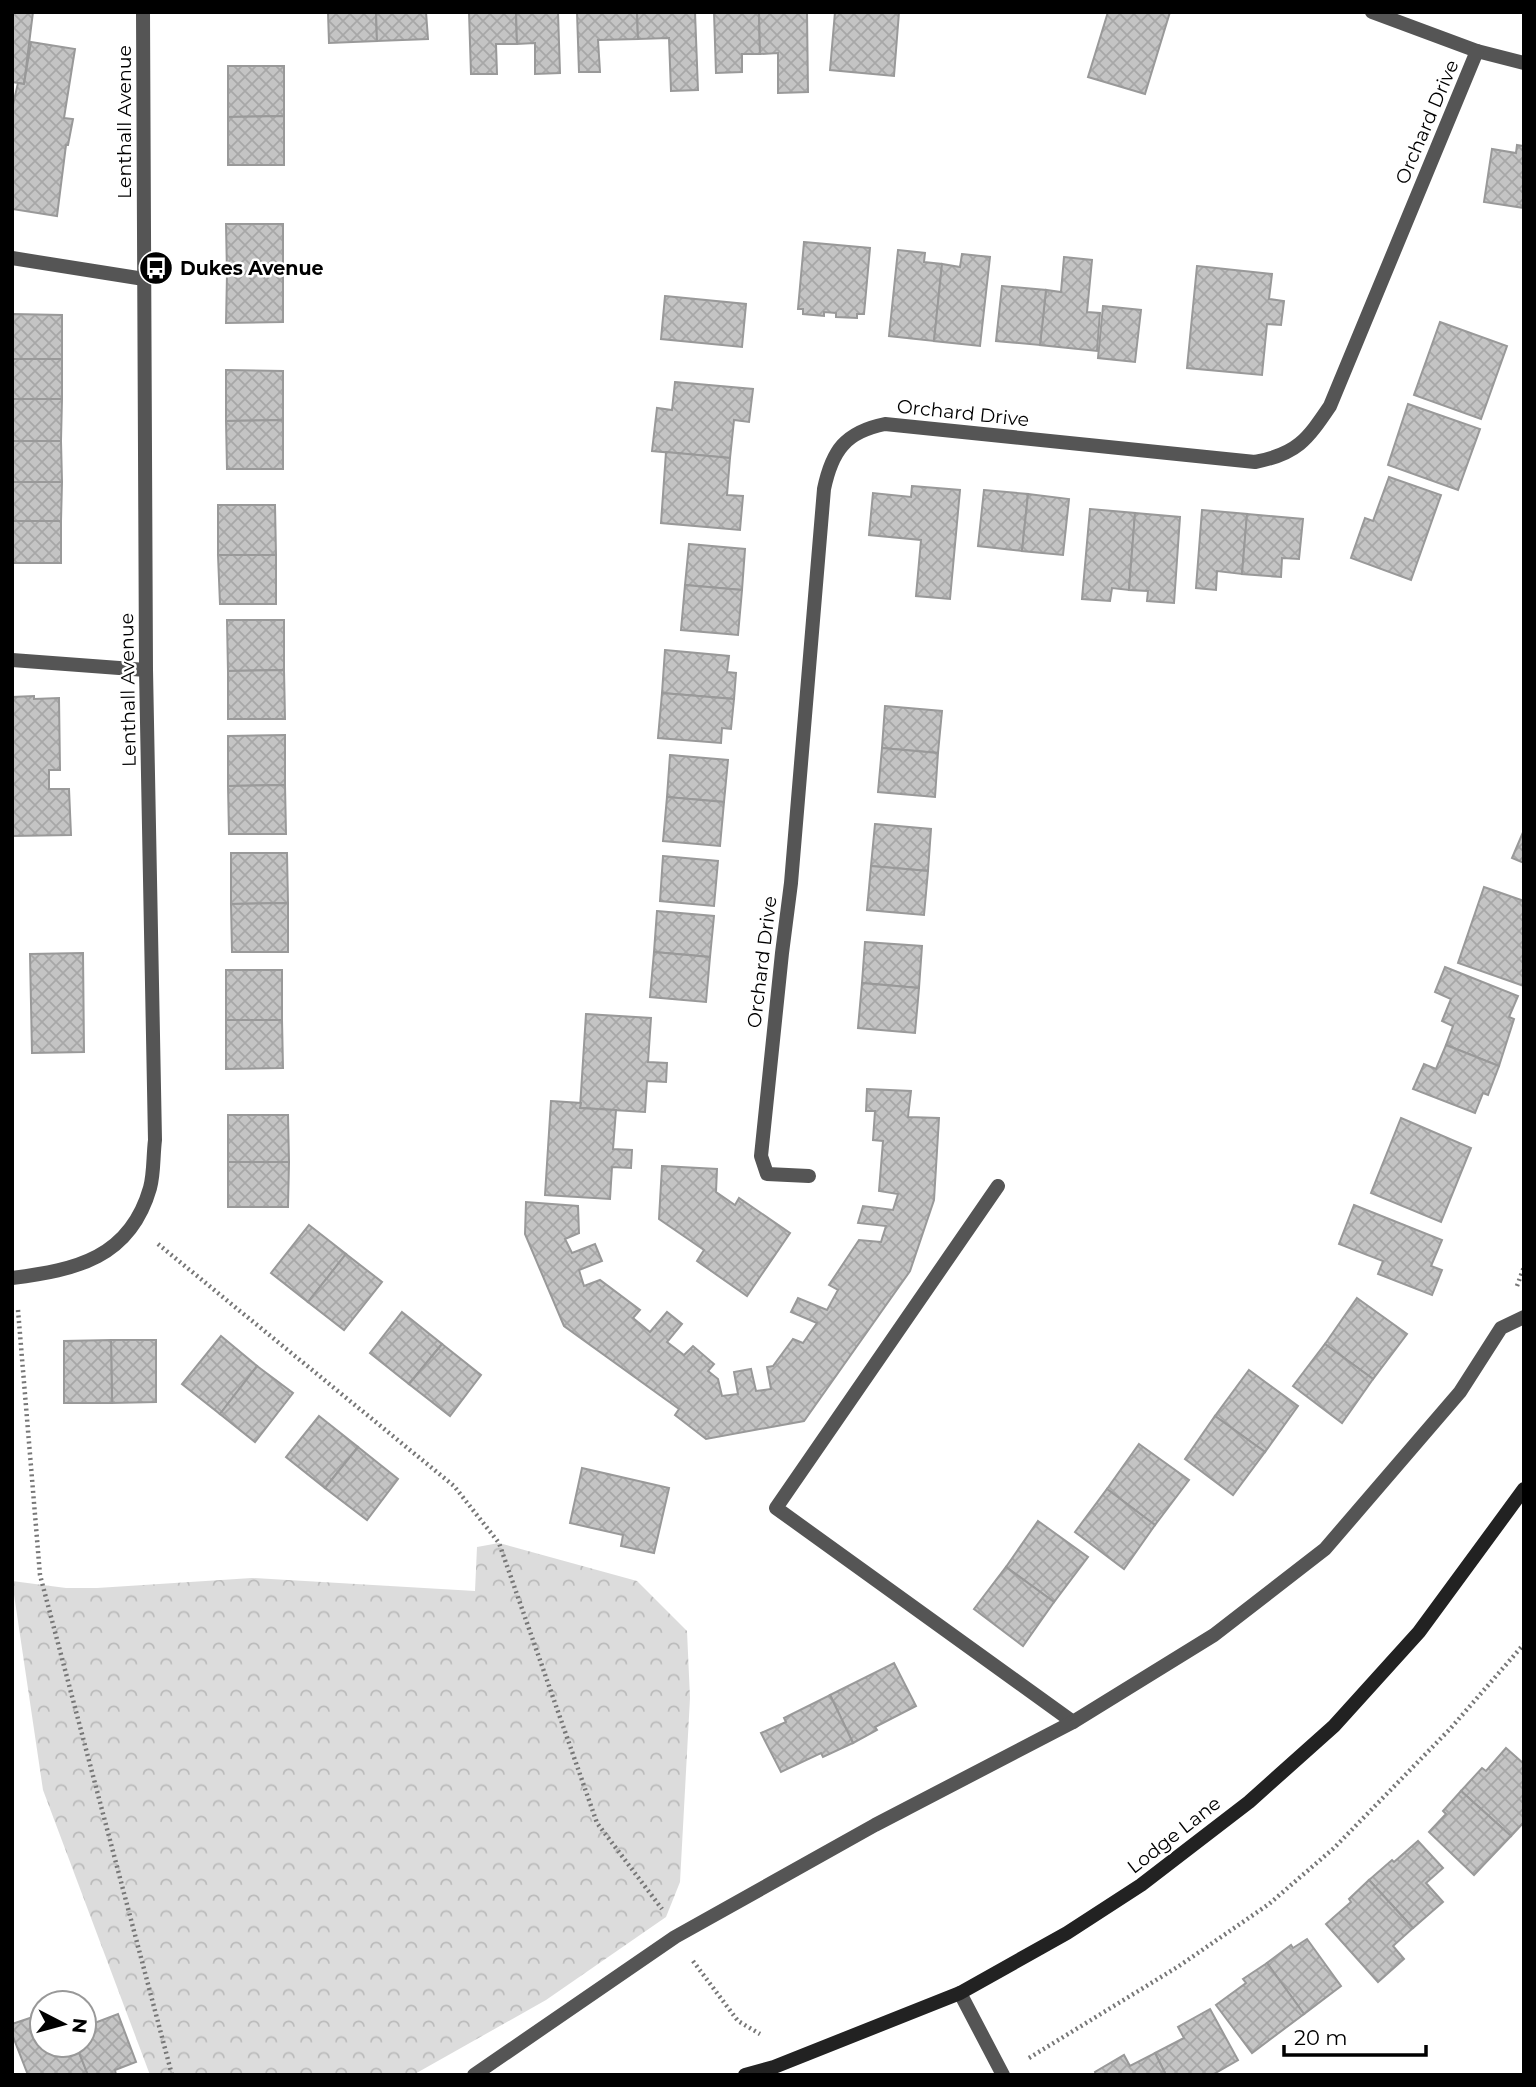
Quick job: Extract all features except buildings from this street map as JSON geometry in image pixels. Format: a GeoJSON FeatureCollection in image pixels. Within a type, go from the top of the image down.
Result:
{"type":"FeatureCollection","features":[{"type":"Feature","properties":{"kind":"street","name":"Lenthall Avenue"},"geometry":{"type":"LineString","coordinates":[[14,1278],[86,1263],[110,1249],[135,1226],[150,1187],[155,1140],[146,670],[143,12]]}},
{"type":"Feature","properties":{"kind":"street"},"geometry":{"type":"LineString","coordinates":[[1372,12],[1477,51],[1524,63]]}},
{"type":"Feature","properties":{"kind":"street","name":"Orchard Drive"},"geometry":{"type":"LineString","coordinates":[[809,1176],[767,1174],[761,1156],[791,883],[824,489],[829,468],[838,450],[851,436],[865,428],[885,424],[1255,463],[1277,458],[1298,447],[1315,429],[1330,406],[1477,51]]}},
{"type":"Feature","properties":{"kind":"street"},"geometry":{"type":"LineString","coordinates":[[12,258],[144,279]]}},
{"type":"Feature","properties":{"kind":"street"},"geometry":{"type":"LineString","coordinates":[[12,660],[146,670]]}},
{"type":"Feature","properties":{"kind":"street"},"geometry":{"type":"LineString","coordinates":[[998,1186],[776,1508],[1073,1722]]}},
{"type":"Feature","properties":{"kind":"street"},"geometry":{"type":"LineString","coordinates":[[474,2075],[675,1937],[875,1825],[1073,1722],[1214,1635],[1325,1549],[1460,1392],[1501,1328],[1524,1317]]}},
{"type":"Feature","properties":{"kind":"street","name":"Lodge Lane"},"geometry":{"type":"LineString","coordinates":[[746,2075],[774,2067],[960,1993],[1058,1939],[1141,1885],[1249,1802],[1334,1726],[1419,1632],[1524,1489]]}},
{"type":"Feature","properties":{"kind":"street"},"geometry":{"type":"LineString","coordinates":[[960,1993],[1003,2075]]}},
{"type":"Feature","properties":{"kind":"path"},"geometry":{"type":"LineString","coordinates":[[135,1226],[454,1486],[499,1543],[597,1823],[662,1908],[675,1937],[738,2021],[760,2035]]}},
{"type":"Feature","properties":{"kind":"path"},"geometry":{"type":"LineString","coordinates":[[14,1278],[40,1575],[172,2075]]}},
{"type":"Feature","properties":{"kind":"path"},"geometry":{"type":"LineString","coordinates":[[1022,2063],[1179,1966],[1269,1904],[1334,1848],[1450,1729],[1524,1644]]}},
{"type":"Feature","properties":{"kind":"green space"},"geometry":{"type":"Polygon","coordinates":[[[499,1543],[637,1581],[687,1631],[690,1698],[680,1882],[666,1917],[546,2000],[413,2075],[150,2075],[43,1790],[12,1581],[66,1588],[97,1588],[252,1578],[475,1591],[477,1547],[499,1543]]]}},
{"type":"Feature","properties":{"kind":"place","name":"Dukes Avenue"},"geometry":{"type":"Point","coordinates":[156,268]}}]}
